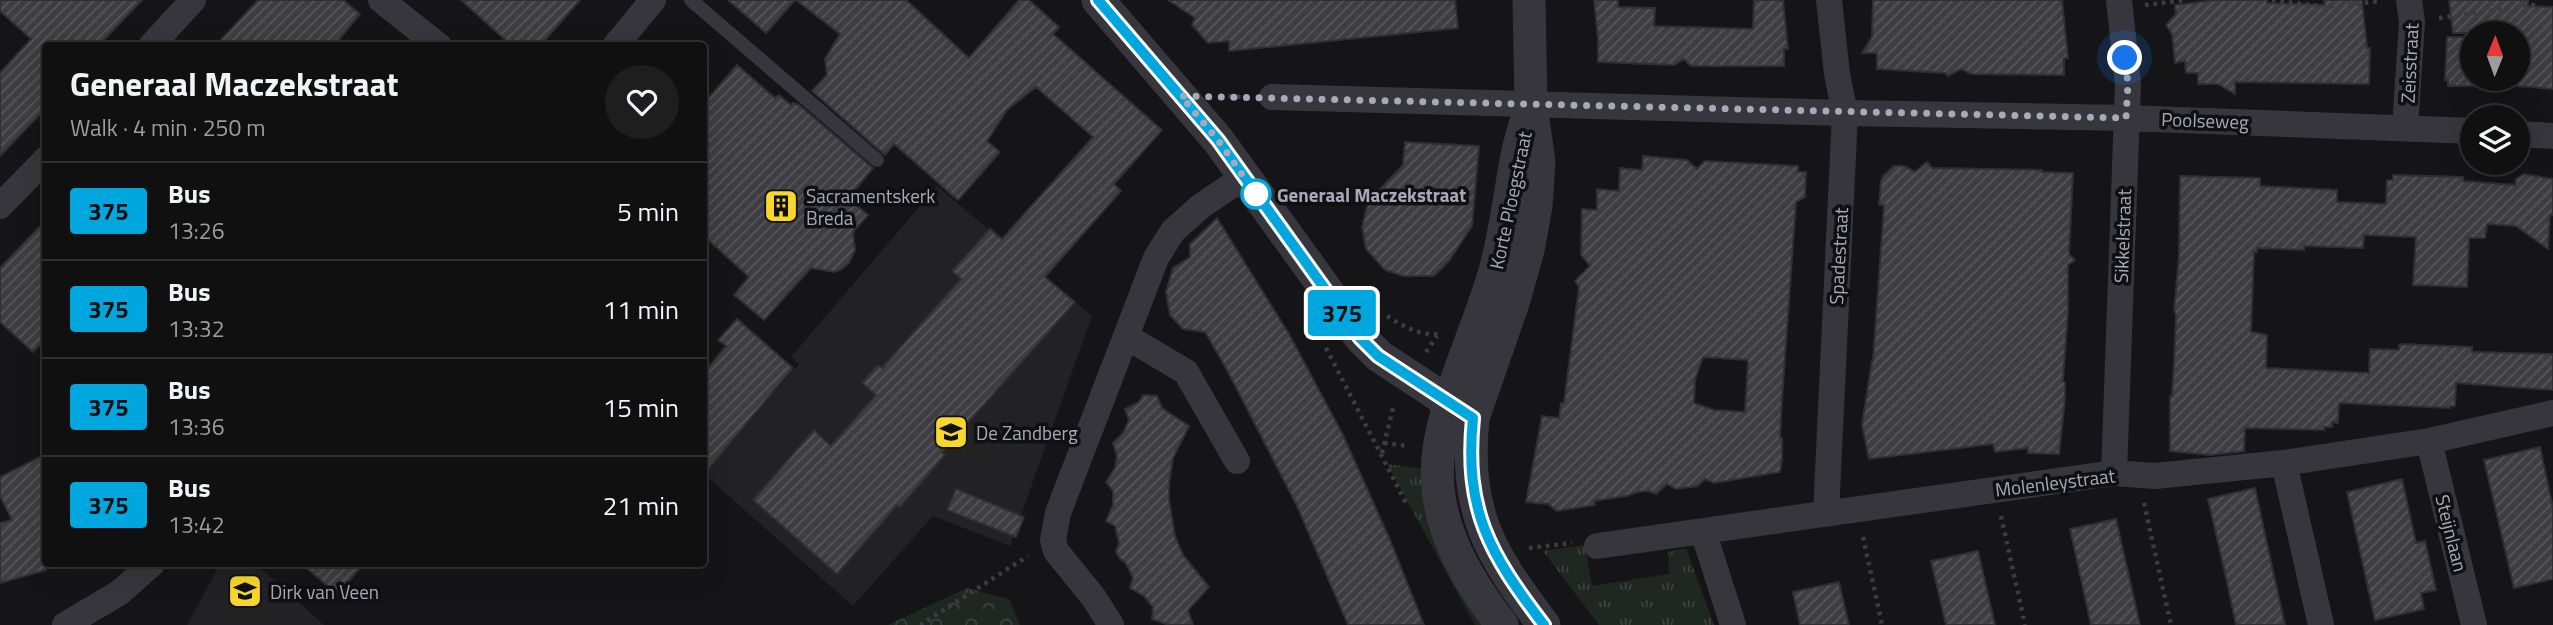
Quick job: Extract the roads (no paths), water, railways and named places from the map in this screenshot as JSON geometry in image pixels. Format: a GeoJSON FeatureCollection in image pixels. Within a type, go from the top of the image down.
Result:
{"type":"FeatureCollection","features":[{"type":"Feature","properties":{"kind":"street"},"geometry":{"type":"LineString","coordinates":[[155,42],[193,0]]}},
{"type":"Feature","properties":{"kind":"street"},"geometry":{"type":"LineString","coordinates":[[381,0],[434,42]]}},
{"type":"Feature","properties":{"kind":"street"},"geometry":{"type":"LineString","coordinates":[[618,42],[653,0]]}},
{"type":"Feature","properties":{"kind":"street"},"geometry":{"type":"LineString","coordinates":[[1098,0],[1218,140],[1360,338],[1378,356],[1461,410],[1483,525],[1505,572],[1544,625]]}},
{"type":"Feature","properties":{"kind":"street","name":"Korte Ploegstraat"},"geometry":{"type":"LineString","coordinates":[[1461,410],[1504,242],[1516,160],[1531,105],[1529,0]]}},
{"type":"Feature","properties":{"kind":"street","name":"Spadestraat"},"geometry":{"type":"LineString","coordinates":[[1826,514],[1845,113],[1837,74],[1829,0]]}},
{"type":"Feature","properties":{"kind":"street","name":"Sikkelstraat"},"geometry":{"type":"LineString","coordinates":[[2119,4],[2128,84],[2126,474]]}},
{"type":"Feature","properties":{"kind":"street","name":"Zeisstraat"},"geometry":{"type":"LineString","coordinates":[[2405,127],[2411,11]]}},
{"type":"Feature","properties":{"kind":"street","name":"Poolseweg"},"geometry":{"type":"LineString","coordinates":[[1272,97],[2126,118],[2460,130]]}},
{"type":"Feature","properties":{"kind":"street"},"geometry":{"type":"LineString","coordinates":[[2530,135],[2553,136]]}},
{"type":"Feature","properties":{"kind":"street"},"geometry":{"type":"LineString","coordinates":[[0,206],[42,163]]}},
{"type":"Feature","properties":{"kind":"street"},"geometry":{"type":"LineString","coordinates":[[1111,625],[1094,597],[1056,551],[1053,540],[1058,513],[1156,258],[1173,231],[1201,206],[1244,177]]}},
{"type":"Feature","properties":{"kind":"street"},"geometry":{"type":"LineString","coordinates":[[1126,337],[1186,372],[1237,461]]}},
{"type":"Feature","properties":{"kind":"street"},"geometry":{"type":"LineString","coordinates":[[1461,410],[1439,449],[1444,517],[1457,556],[1468,577],[1502,625]]}},
{"type":"Feature","properties":{"kind":"street","name":"Molenleystraat"},"geometry":{"type":"LineString","coordinates":[[1597,546],[2126,474],[2155,476],[2284,463],[2429,441],[2553,413]]}},
{"type":"Feature","properties":{"kind":"street","name":"Steijnlaan"},"geometry":{"type":"LineString","coordinates":[[2429,441],[2474,625]]}},
{"type":"Feature","properties":{"kind":"street"},"geometry":{"type":"LineString","coordinates":[[2284,463],[2321,625]]}},
{"type":"Feature","properties":{"kind":"street"},"geometry":{"type":"LineString","coordinates":[[1703,531],[1733,625]]}},
{"type":"Feature","properties":{"kind":"street"},"geometry":{"type":"LineString","coordinates":[[65,625],[119,593],[149,567]]}},
{"type":"Feature","properties":{"kind":"lane"},"geometry":{"type":"LineString","coordinates":[[691,0],[877,160]]}},
{"type":"Feature","properties":{"kind":"place","name":"Generaal Maczekstraat"},"geometry":{"type":"Point","coordinates":[1256,194]}},
{"type":"Feature","properties":{"kind":"place","name":"Sacramentskerk Breda"},"geometry":{"type":"Point","coordinates":[781,206]}},
{"type":"Feature","properties":{"kind":"place","name":"De Zandberg"},"geometry":{"type":"Point","coordinates":[951,432]}},
{"type":"Feature","properties":{"kind":"place","name":"Dirk van Veen"},"geometry":{"type":"Point","coordinates":[245,591]}}]}
